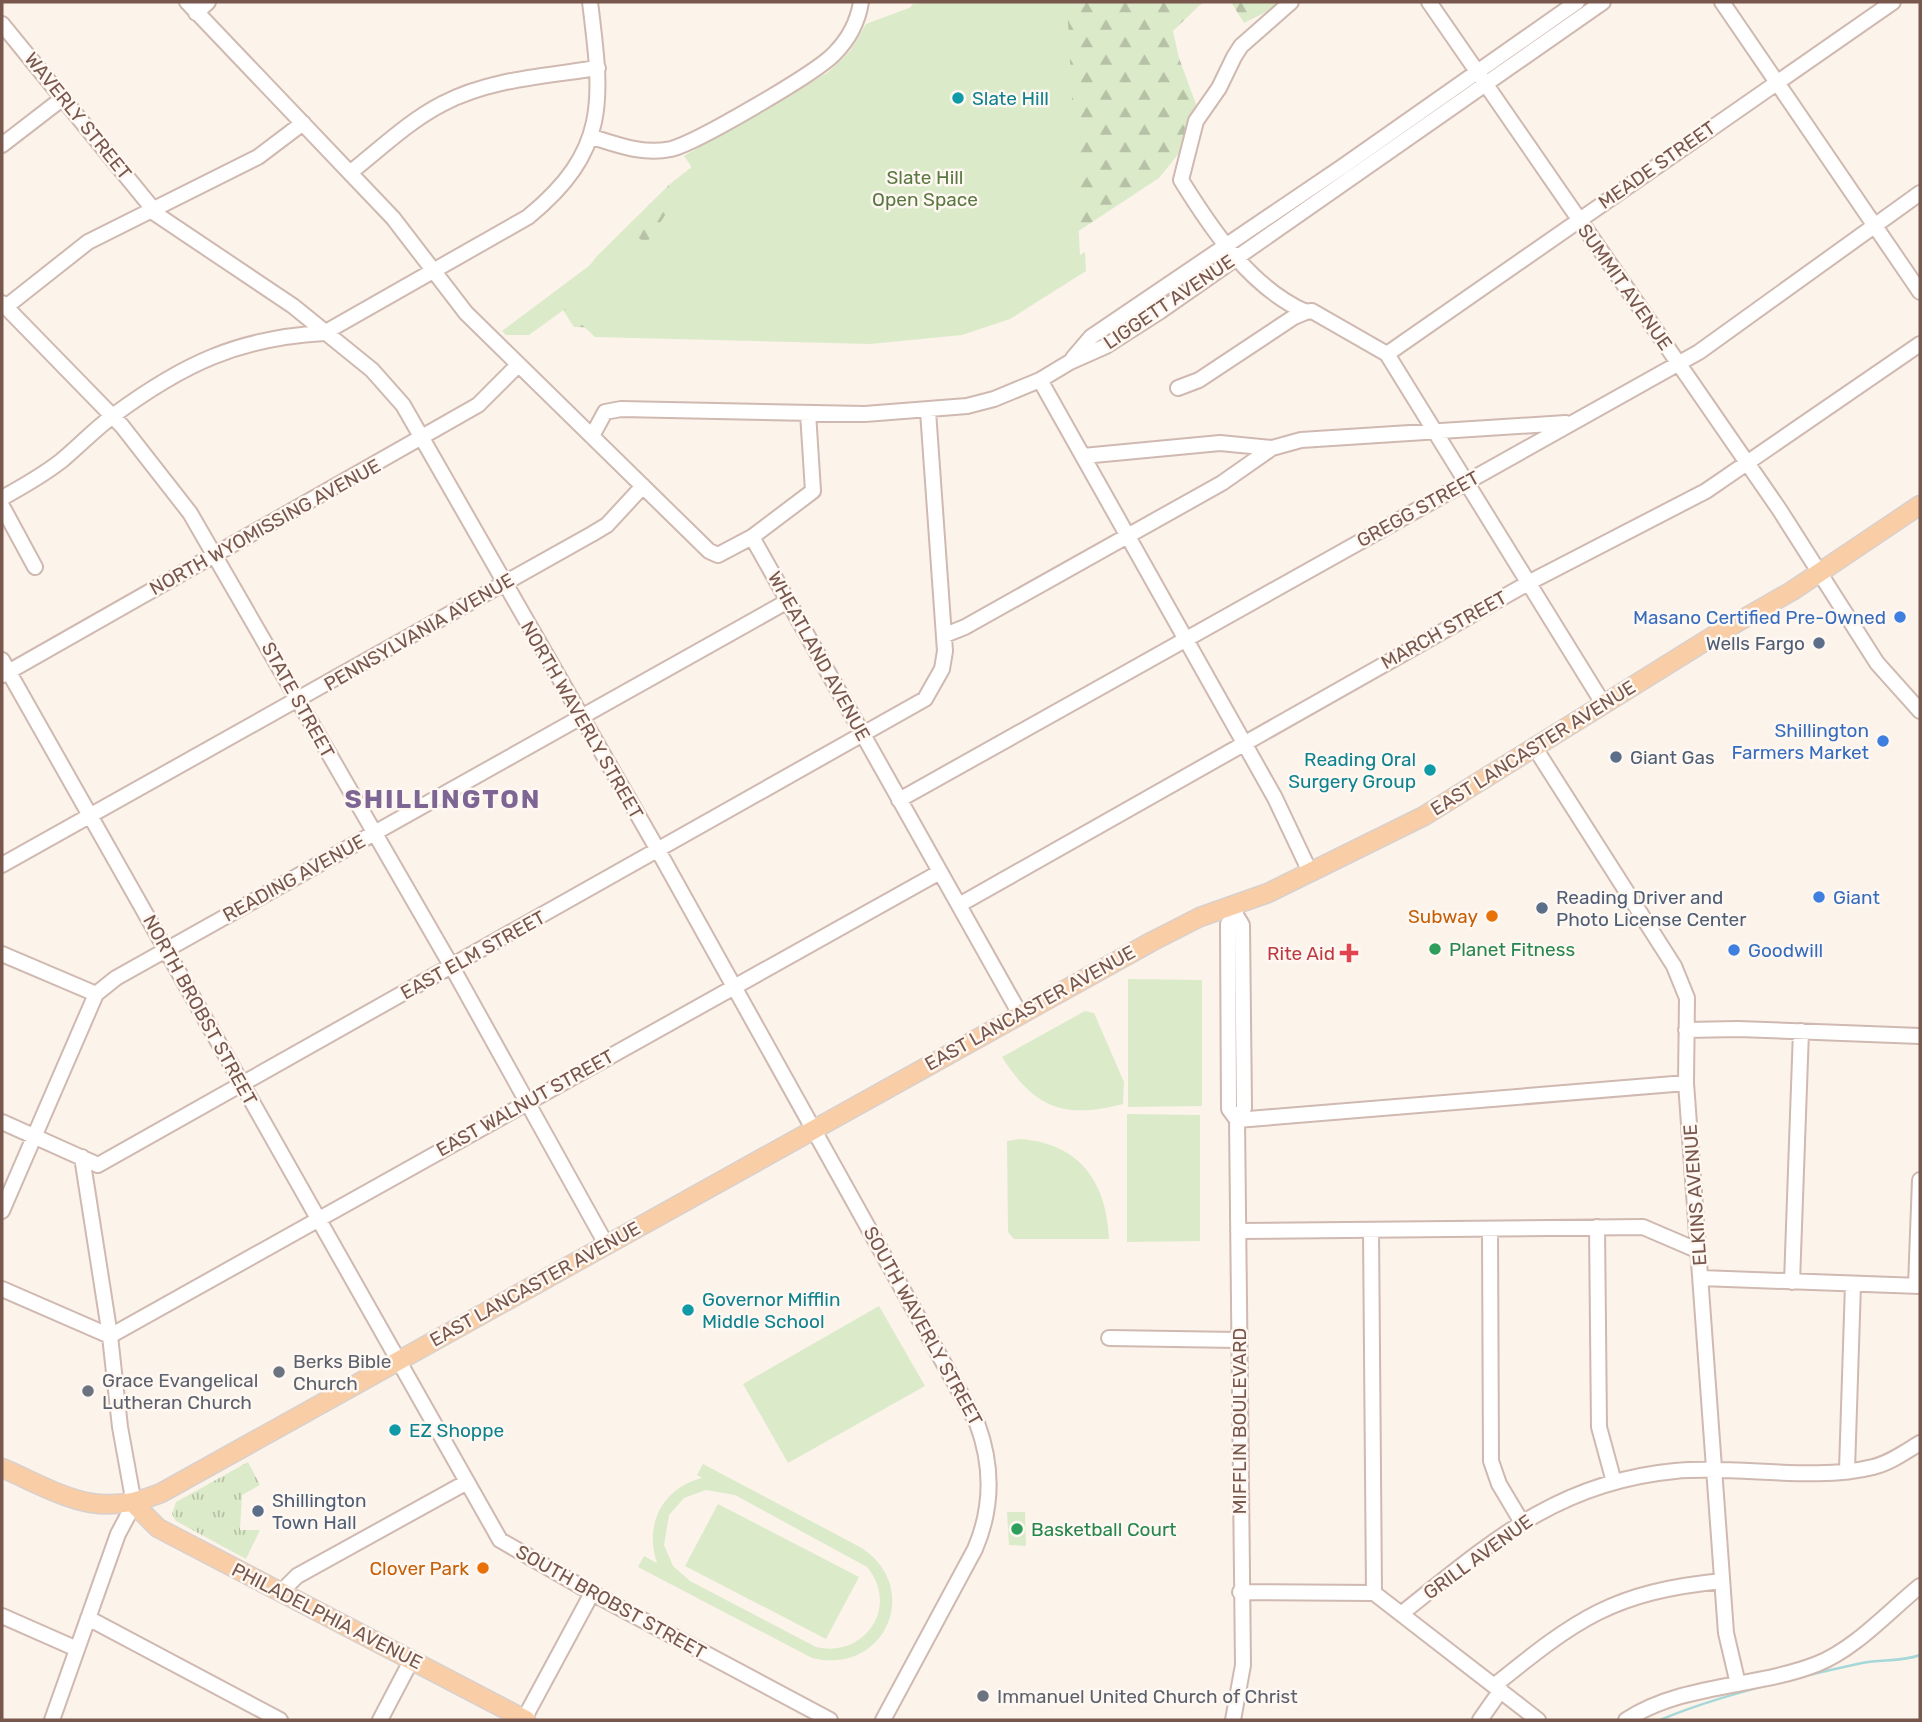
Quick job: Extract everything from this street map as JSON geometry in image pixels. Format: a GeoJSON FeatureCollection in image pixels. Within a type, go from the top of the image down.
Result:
{"type":"FeatureCollection","features":[{"type":"Feature","properties":{"kind":"main road","name":"EAST LANCASTER AVENUE"},"geometry":{"type":"LineString","coordinates":[[134,1504],[161,1493],[1200,916],[1236,909],[1424,816],[1821,572],[1920,505]]}},
{"type":"Feature","properties":{"kind":"main road"},"geometry":{"type":"LineString","coordinates":[[2,1468],[86,1503],[117,1506],[134,1504]]}},
{"type":"Feature","properties":{"kind":"main road","name":"PHILADELPHIA AVENUE"},"geometry":{"type":"LineString","coordinates":[[134,1504],[158,1528],[525,1720]]}},
{"type":"Feature","properties":{"kind":"street"},"geometry":{"type":"LineString","coordinates":[[208,2],[191,7],[393,218],[432,273],[466,313],[702,545],[718,555],[752,537],[813,491],[808,413]]}},
{"type":"Feature","properties":{"kind":"street"},"geometry":{"type":"LineString","coordinates":[[2,498],[60,462],[112,416],[167,380],[222,351],[278,336],[324,332],[528,217],[554,196],[582,159],[592,137],[597,108],[598,68],[590,2]]}},
{"type":"Feature","properties":{"kind":"street"},"geometry":{"type":"LineString","coordinates":[[592,137],[632,149],[652,151],[669,149],[695,140],[833,55],[848,36],[861,2]]}},
{"type":"Feature","properties":{"kind":"street"},"geometry":{"type":"LineString","coordinates":[[1291,2],[1241,46],[1234,57],[1219,88],[1196,121],[1181,180],[1233,251],[1273,295],[1306,312]]}},
{"type":"Feature","properties":{"kind":"street","name":"SUMMIT AVENUE"},"geometry":{"type":"LineString","coordinates":[[1429,2],[1821,572],[1877,663],[1920,711]]}},
{"type":"Feature","properties":{"kind":"street","name":"LIGGETT AVENUE"},"geometry":{"type":"LineString","coordinates":[[1040,380],[1070,362],[1106,346],[1233,251],[1482,77],[1577,2]]}},
{"type":"Feature","properties":{"kind":"street","name":"LIGGETT AVENUE"},"geometry":{"type":"LineString","coordinates":[[1482,77],[1604,2]]}},
{"type":"Feature","properties":{"kind":"street"},"geometry":{"type":"LineString","coordinates":[[1722,2],[1873,227],[1920,292]]}},
{"type":"Feature","properties":{"kind":"street","name":"MEADE STREET"},"geometry":{"type":"LineString","coordinates":[[1387,354],[1893,2]]}},
{"type":"Feature","properties":{"kind":"street","name":"WAVERLY STREET"},"geometry":{"type":"LineString","coordinates":[[2,24],[152,209],[293,306],[324,332]]}},
{"type":"Feature","properties":{"kind":"street"},"geometry":{"type":"LineString","coordinates":[[351,172],[419,118],[454,98],[502,83],[598,68]]}},
{"type":"Feature","properties":{"kind":"street"},"geometry":{"type":"LineString","coordinates":[[2,145],[62,98]]}},
{"type":"Feature","properties":{"kind":"street"},"geometry":{"type":"LineString","coordinates":[[5,307],[88,242],[258,157],[303,123]]}},
{"type":"Feature","properties":{"kind":"street","name":"GREGG STREET"},"geometry":{"type":"LineString","coordinates":[[899,800],[1678,364],[1806,277],[1920,193]]}},
{"type":"Feature","properties":{"kind":"street","name":"STATE STREET"},"geometry":{"type":"LineString","coordinates":[[5,307],[112,416],[172,488],[216,555],[373,834],[452,967],[606,1244]]}},
{"type":"Feature","properties":{"kind":"street"},"geometry":{"type":"LineString","coordinates":[[1178,388],[1199,380],[1294,317],[1312,311],[1387,354],[1604,705]]}},
{"type":"Feature","properties":{"kind":"street","name":"NORTH WAVERLY STREET"},"geometry":{"type":"LineString","coordinates":[[324,332],[384,381],[423,438],[814,1128]]}},
{"type":"Feature","properties":{"kind":"street","name":"MARCH STREET"},"geometry":{"type":"LineString","coordinates":[[959,905],[1530,582],[1706,491],[1920,344]]}},
{"type":"Feature","properties":{"kind":"street","name":"NORTH WYOMISSING AVENUE"},"geometry":{"type":"LineString","coordinates":[[4,669],[216,555],[423,438],[478,405],[518,365]]}},
{"type":"Feature","properties":{"kind":"street"},"geometry":{"type":"LineString","coordinates":[[592,436],[605,412],[621,409],[808,413],[928,411],[994,400],[1040,380],[1245,742],[1310,872]]}},
{"type":"Feature","properties":{"kind":"street","name":"EAST ELM STREET"},"geometry":{"type":"LineString","coordinates":[[82,1157],[99,1165],[659,852],[925,699],[943,669],[945,635],[928,411]]}},
{"type":"Feature","properties":{"kind":"street"},"geometry":{"type":"LineString","coordinates":[[945,635],[965,627],[1222,483],[1272,448],[1301,440],[1571,423]]}},
{"type":"Feature","properties":{"kind":"street"},"geometry":{"type":"LineString","coordinates":[[1083,456],[1220,443],[1272,448]]}},
{"type":"Feature","properties":{"kind":"street","name":"PENNSYLVANIA AVENUE"},"geometry":{"type":"LineString","coordinates":[[2,865],[607,525],[643,486]]}},
{"type":"Feature","properties":{"kind":"street"},"geometry":{"type":"LineString","coordinates":[[2,506],[35,567]]}},
{"type":"Feature","properties":{"kind":"street","name":"WHEATLAND AVENUE"},"geometry":{"type":"LineString","coordinates":[[752,537],[1020,1014]]}},
{"type":"Feature","properties":{"kind":"street","name":"READING AVENUE"},"geometry":{"type":"LineString","coordinates":[[96,994],[116,978],[788,601]]}},
{"type":"Feature","properties":{"kind":"street","name":"NORTH BROBST STREET"},"geometry":{"type":"LineString","coordinates":[[4,669],[398,1360]]}},
{"type":"Feature","properties":{"kind":"street","name":"ELKINS AVENUE"},"geometry":{"type":"LineString","coordinates":[[1535,748],[1674,966],[1687,998],[1686,1083],[1722,1581],[1726,1633],[1738,1684]]}},
{"type":"Feature","properties":{"kind":"street","name":"EAST WALNUT STREET"},"geometry":{"type":"LineString","coordinates":[[110,1336],[940,872]]}},
{"type":"Feature","properties":{"kind":"street","name":"MIFFLIN BOULEVARD"},"geometry":{"type":"LineString","coordinates":[[1233,1720],[1242,1665],[1237,1120],[1244,1108],[1242,925],[1236,909]]}},
{"type":"Feature","properties":{"kind":"street"},"geometry":{"type":"LineString","coordinates":[[2,954],[96,994],[2,1211]]}},
{"type":"Feature","properties":{"kind":"street"},"geometry":{"type":"LineString","coordinates":[[1686,1030],[1920,1036]]}},
{"type":"Feature","properties":{"kind":"street"},"geometry":{"type":"LineString","coordinates":[[1792,1282],[1801,1031]]}},
{"type":"Feature","properties":{"kind":"street"},"geometry":{"type":"LineString","coordinates":[[1237,1120],[1686,1083]]}},
{"type":"Feature","properties":{"kind":"street"},"geometry":{"type":"LineString","coordinates":[[2,1122],[82,1157],[110,1336],[118,1414],[134,1504],[118,1534],[52,1720]]}},
{"type":"Feature","properties":{"kind":"street","name":"SOUTH WAVERLY STREET"},"geometry":{"type":"LineString","coordinates":[[814,1128],[970,1407],[984,1440],[989,1465],[989,1500],[979,1538],[883,1720]]}},
{"type":"Feature","properties":{"kind":"street"},"geometry":{"type":"LineString","coordinates":[[1701,1278],[1918,1286],[1920,1180]]}},
{"type":"Feature","properties":{"kind":"street"},"geometry":{"type":"LineString","coordinates":[[1597,1227],[1599,1427],[1614,1482]]}},
{"type":"Feature","properties":{"kind":"street"},"geometry":{"type":"LineString","coordinates":[[1238,1231],[1643,1227],[1699,1251]]}},
{"type":"Feature","properties":{"kind":"street"},"geometry":{"type":"LineString","coordinates":[[1490,1229],[1491,1461],[1495,1475],[1521,1521]]}},
{"type":"Feature","properties":{"kind":"street"},"geometry":{"type":"LineString","coordinates":[[1371,1230],[1374,1593]]}},
{"type":"Feature","properties":{"kind":"street"},"geometry":{"type":"LineString","coordinates":[[1847,1470],[1853,1284]]}},
{"type":"Feature","properties":{"kind":"street"},"geometry":{"type":"LineString","coordinates":[[2,1289],[110,1336]]}},
{"type":"Feature","properties":{"kind":"street"},"geometry":{"type":"LineString","coordinates":[[1109,1338],[1238,1340]]}},
{"type":"Feature","properties":{"kind":"street","name":"SOUTH BROBST STREET"},"geometry":{"type":"LineString","coordinates":[[398,1360],[500,1540],[592,1593],[830,1720]]}},
{"type":"Feature","properties":{"kind":"street","name":"GRILL AVENUE"},"geometry":{"type":"LineString","coordinates":[[1401,1614],[1521,1521],[1614,1482],[1673,1471],[1714,1468],[1847,1470],[1885,1463],[1920,1443]]}},
{"type":"Feature","properties":{"kind":"street"},"geometry":{"type":"LineString","coordinates":[[282,1591],[297,1576],[467,1482]]}},
{"type":"Feature","properties":{"kind":"street"},"geometry":{"type":"LineString","coordinates":[[1480,1720],[1498,1687],[1551,1639],[1598,1610],[1656,1589],[1722,1581]]}},
{"type":"Feature","properties":{"kind":"street"},"geometry":{"type":"LineString","coordinates":[[1626,1720],[1674,1698],[1826,1660],[1920,1586]]}},
{"type":"Feature","properties":{"kind":"street"},"geometry":{"type":"LineString","coordinates":[[1240,1592],[1374,1593],[1538,1720]]}},
{"type":"Feature","properties":{"kind":"street"},"geometry":{"type":"LineString","coordinates":[[525,1720],[592,1593]]}},
{"type":"Feature","properties":{"kind":"street"},"geometry":{"type":"LineString","coordinates":[[2,1616],[78,1649]]}},
{"type":"Feature","properties":{"kind":"street"},"geometry":{"type":"LineString","coordinates":[[88,1618],[275,1719]]}},
{"type":"Feature","properties":{"kind":"street"},"geometry":{"type":"LineString","coordinates":[[380,1720],[412,1659]]}},
{"type":"Feature","properties":{"kind":"green space","name":"Slate Hill Open Space"},"geometry":{"type":"Polygon","coordinates":[[[925,2],[1067,2],[1080,255],[1085,252],[1086,271],[1010,319],[962,335],[870,344],[595,337],[565,309],[529,335],[506,335],[502,331],[633,233],[646,244],[691,176],[691,166],[684,156],[827,73],[850,51],[866,24],[925,2]]]}},
{"type":"Feature","properties":{"kind":"green space","name":"Slate Hill Open Space"},"geometry":{"type":"Polygon","coordinates":[[[1203,2],[1173,31],[1179,58],[1197,107],[1184,147],[1159,178],[942,321],[777,336],[574,327],[559,304],[597,256],[670,184],[720,145],[875,49],[913,4],[1203,2]]]}},
{"type":"Feature","properties":{"kind":"green space"},"geometry":{"type":"Polygon","coordinates":[[[1231,2],[1276,2],[1276,7],[1244,23],[1231,2]]]}},
{"type":"Feature","properties":{"kind":"green space"},"geometry":{"type":"Polygon","coordinates":[[[1128,979],[1202,980],[1202,1106],[1128,1107],[1128,979]]]}},
{"type":"Feature","properties":{"kind":"green space"},"geometry":{"type":"Polygon","coordinates":[[[1085,1011],[1094,1013],[1124,1082],[1123,1104],[1084,1110],[1053,1106],[1039,1099],[1027,1088],[1002,1057],[1085,1011]]]}},
{"type":"Feature","properties":{"kind":"green space"},"geometry":{"type":"Polygon","coordinates":[[[1127,1114],[1200,1115],[1200,1241],[1127,1242],[1127,1114]]]}},
{"type":"Feature","properties":{"kind":"green space"},"geometry":{"type":"Polygon","coordinates":[[[1020,1139],[1059,1148],[1086,1170],[1103,1200],[1109,1239],[1014,1239],[1008,1232],[1007,1141],[1020,1139]]]}},
{"type":"Feature","properties":{"kind":"green space"},"geometry":{"type":"Polygon","coordinates":[[[879,1306],[925,1386],[788,1463],[743,1384],[879,1306]]]}},
{"type":"Feature","properties":{"kind":"green space"},"geometry":{"type":"Polygon","coordinates":[[[248,1462],[260,1485],[242,1495],[240,1530],[260,1530],[246,1559],[176,1521],[172,1514],[176,1502],[248,1462]]]}},
{"type":"Feature","properties":{"kind":"green space"},"geometry":{"type":"Polygon","coordinates":[[[703,1464],[860,1547],[879,1564],[890,1584],[892,1604],[887,1624],[876,1641],[859,1654],[838,1660],[812,1658],[638,1567],[644,1556],[657,1563],[653,1535],[660,1510],[676,1490],[702,1478],[697,1475],[703,1464]],[[706,1490],[684,1498],[669,1515],[664,1545],[673,1566],[690,1581],[816,1647],[834,1649],[849,1645],[862,1637],[872,1626],[878,1613],[880,1598],[876,1582],[867,1567],[735,1495],[706,1490]]]}},
{"type":"Feature","properties":{"kind":"green space"},"geometry":{"type":"Polygon","coordinates":[[[718,1504],[859,1577],[826,1639],[685,1566],[718,1504]]]}},
{"type":"Feature","properties":{"kind":"green space","name":"Basketball Court"},"geometry":{"type":"Polygon","coordinates":[[[1007,1512],[1025,1512],[1026,1546],[1009,1545],[1007,1512]]]}},
{"type":"Feature","properties":{"kind":"waterway"},"geometry":{"type":"LineString","coordinates":[[1660,1720],[1707,1703],[1786,1681],[1862,1663],[1920,1655]]}},
{"type":"Feature","properties":{"kind":"place","name":"Slate Hill"},"geometry":{"type":"Point","coordinates":[958,98]}},
{"type":"Feature","properties":{"kind":"place","name":"Masano Certified Pre-Owned"},"geometry":{"type":"Point","coordinates":[1900,617]}},
{"type":"Feature","properties":{"kind":"place","name":"Wells Fargo"},"geometry":{"type":"Point","coordinates":[1819,643]}},
{"type":"Feature","properties":{"kind":"place","name":"Shillington Farmers Market"},"geometry":{"type":"Point","coordinates":[1883,741]}},
{"type":"Feature","properties":{"kind":"place","name":"Giant Gas"},"geometry":{"type":"Point","coordinates":[1616,757]}},
{"type":"Feature","properties":{"kind":"place","name":"Reading Oral Surgery Group"},"geometry":{"type":"Point","coordinates":[1430,770]}},
{"type":"Feature","properties":{"kind":"place","name":"Giant"},"geometry":{"type":"Point","coordinates":[1819,897]}},
{"type":"Feature","properties":{"kind":"place","name":"Reading Driver and Photo License Center"},"geometry":{"type":"Point","coordinates":[1542,908]}},
{"type":"Feature","properties":{"kind":"place","name":"Subway"},"geometry":{"type":"Point","coordinates":[1492,916]}},
{"type":"Feature","properties":{"kind":"place","name":"Planet Fitness"},"geometry":{"type":"Point","coordinates":[1435,949]}},
{"type":"Feature","properties":{"kind":"place","name":"Goodwill"},"geometry":{"type":"Point","coordinates":[1734,950]}},
{"type":"Feature","properties":{"kind":"place","name":"Rite Aid"},"geometry":{"type":"Point","coordinates":[1349,953]}},
{"type":"Feature","properties":{"kind":"place","name":"Governor Mifflin Middle School"},"geometry":{"type":"Point","coordinates":[688,1310]}},
{"type":"Feature","properties":{"kind":"place","name":"Berks Bible Church"},"geometry":{"type":"Point","coordinates":[279,1372]}},
{"type":"Feature","properties":{"kind":"place","name":"Grace Evangelical Lutheran Church"},"geometry":{"type":"Point","coordinates":[88,1391]}},
{"type":"Feature","properties":{"kind":"place","name":"EZ Shoppe"},"geometry":{"type":"Point","coordinates":[395,1430]}},
{"type":"Feature","properties":{"kind":"place","name":"Shillington Town Hall"},"geometry":{"type":"Point","coordinates":[258,1511]}},
{"type":"Feature","properties":{"kind":"place","name":"Basketball Court"},"geometry":{"type":"Point","coordinates":[1017,1529]}},
{"type":"Feature","properties":{"kind":"place","name":"Clover Park"},"geometry":{"type":"Point","coordinates":[483,1568]}},
{"type":"Feature","properties":{"kind":"place","name":"Immanuel United Church of Christ"},"geometry":{"type":"Point","coordinates":[983,1696]}},
{"type":"Feature","properties":{"kind":"district","name":"SHILLINGTON"},"geometry":{"type":"Point","coordinates":[443,799]}}]}
